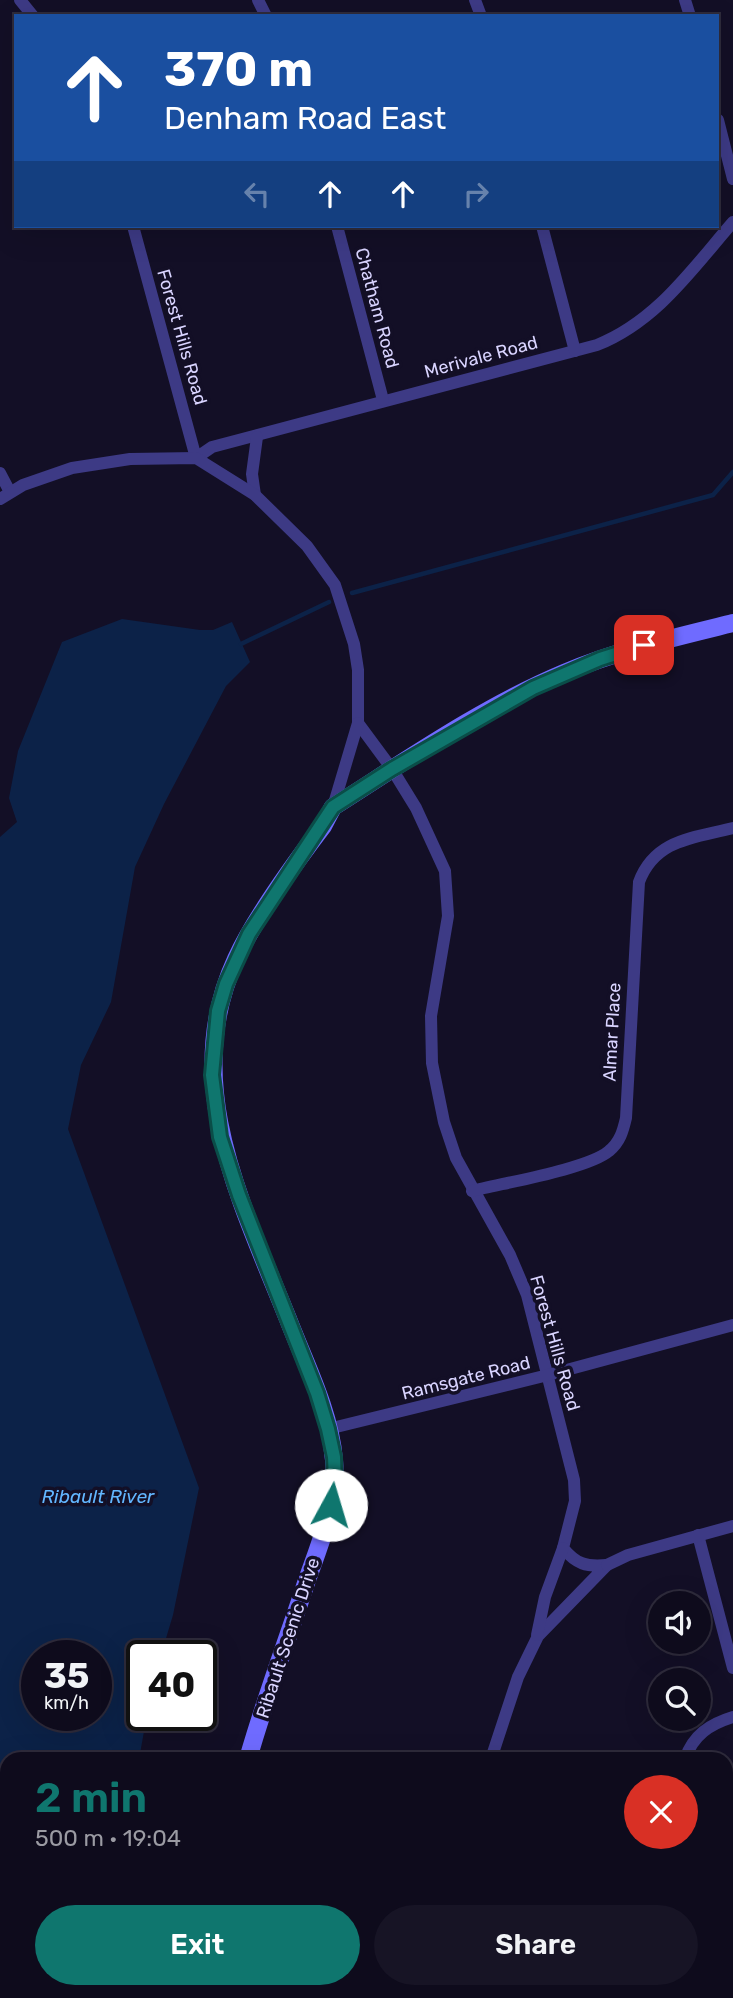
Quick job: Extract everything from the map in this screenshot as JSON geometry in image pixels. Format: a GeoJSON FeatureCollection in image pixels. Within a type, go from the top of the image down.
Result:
{"type":"FeatureCollection","features":[{"type":"Feature","properties":{"kind":"street"},"geometry":{"type":"LineString","coordinates":[[20,0],[31,14]]}},
{"type":"Feature","properties":{"kind":"street"},"geometry":{"type":"LineString","coordinates":[[719,124],[733,179]]}},
{"type":"Feature","properties":{"kind":"street","name":"Merivale Road"},"geometry":{"type":"LineString","coordinates":[[196,458],[212,447],[575,351],[622,335],[662,304],[733,222]]}},
{"type":"Feature","properties":{"kind":"street","name":"Forest Hills Road"},"geometry":{"type":"LineString","coordinates":[[134,228],[196,458]]}},
{"type":"Feature","properties":{"kind":"street","name":"Chatham Road"},"geometry":{"type":"LineString","coordinates":[[338,228],[383,400]]}},
{"type":"Feature","properties":{"kind":"street"},"geometry":{"type":"LineString","coordinates":[[543,228],[575,351]]}},
{"type":"Feature","properties":{"kind":"street"},"geometry":{"type":"LineString","coordinates":[[255,495],[252,474],[257,437]]}},
{"type":"Feature","properties":{"kind":"street"},"geometry":{"type":"LineString","coordinates":[[0,473],[5,496],[43,477],[109,460],[196,458],[255,495],[307,546],[335,585],[346,613],[356,657],[358,723],[333,807]]}},
{"type":"Feature","properties":{"kind":"street","name":"Ribault Scenic Drive"},"geometry":{"type":"LineString","coordinates":[[250,1752],[331,1505],[335,1481],[334,1457],[317,1393],[220,1137],[212,1075],[218,1011],[236,959],[249,934],[333,807],[500,706],[562,674],[644,645],[733,623]]}},
{"type":"Feature","properties":{"kind":"street"},"geometry":{"type":"LineString","coordinates":[[358,723],[392,769]]}},
{"type":"Feature","properties":{"kind":"street","name":"Forest Hills Road"},"geometry":{"type":"LineString","coordinates":[[392,769],[415,808],[444,871],[447,916],[431,1016],[432,1063],[444,1122],[456,1158],[510,1255],[527,1295],[574,1479],[575,1501],[563,1548],[545,1597],[537,1638]]}},
{"type":"Feature","properties":{"kind":"street","name":"Almar Place"},"geometry":{"type":"LineString","coordinates":[[472,1191],[586,1163],[608,1153],[616,1144],[626,1118],[639,882],[644,868],[662,849],[675,843],[733,828]]}},
{"type":"Feature","properties":{"kind":"street","name":"Ramsgate Road"},"geometry":{"type":"LineString","coordinates":[[328,1429],[548,1375],[733,1325]]}},
{"type":"Feature","properties":{"kind":"street"},"geometry":{"type":"LineString","coordinates":[[563,1548],[574,1562],[590,1567],[607,1565],[628,1555],[733,1527]]}},
{"type":"Feature","properties":{"kind":"street"},"geometry":{"type":"LineString","coordinates":[[698,1535],[733,1668]]}},
{"type":"Feature","properties":{"kind":"street"},"geometry":{"type":"LineString","coordinates":[[493,1752],[519,1677],[537,1638],[607,1565]]}},
{"type":"Feature","properties":{"kind":"street"},"geometry":{"type":"LineString","coordinates":[[688,1752],[692,1742],[709,1726],[733,1717]]}},
{"type":"Feature","properties":{"kind":"water","name":"Ribault River"},"geometry":{"type":"Polygon","coordinates":[[[122,619],[200,630],[213,630],[232,622],[250,662],[226,686],[164,804],[135,867],[111,1002],[81,1065],[68,1129],[199,1488],[166,1640],[126,1640],[126,1731],[144,1731],[140,1752],[0,1752],[0,837],[17,822],[9,798],[18,751],[62,642],[122,619]]]}},
{"type":"Feature","properties":{"kind":"waterway"},"geometry":{"type":"LineString","coordinates":[[352,593],[713,495],[733,472]]}},
{"type":"Feature","properties":{"kind":"waterway"},"geometry":{"type":"LineString","coordinates":[[241,644],[329,602]]}},
{"type":"Feature","properties":{"kind":"route"},"geometry":{"type":"LineString","coordinates":[[331,1505],[335,1481],[334,1457],[328,1429],[317,1393],[239,1195],[220,1137],[212,1075],[213,1041],[226,984],[249,934],[323,826],[333,807],[392,769],[533,688],[600,659],[644,645]]}}]}
